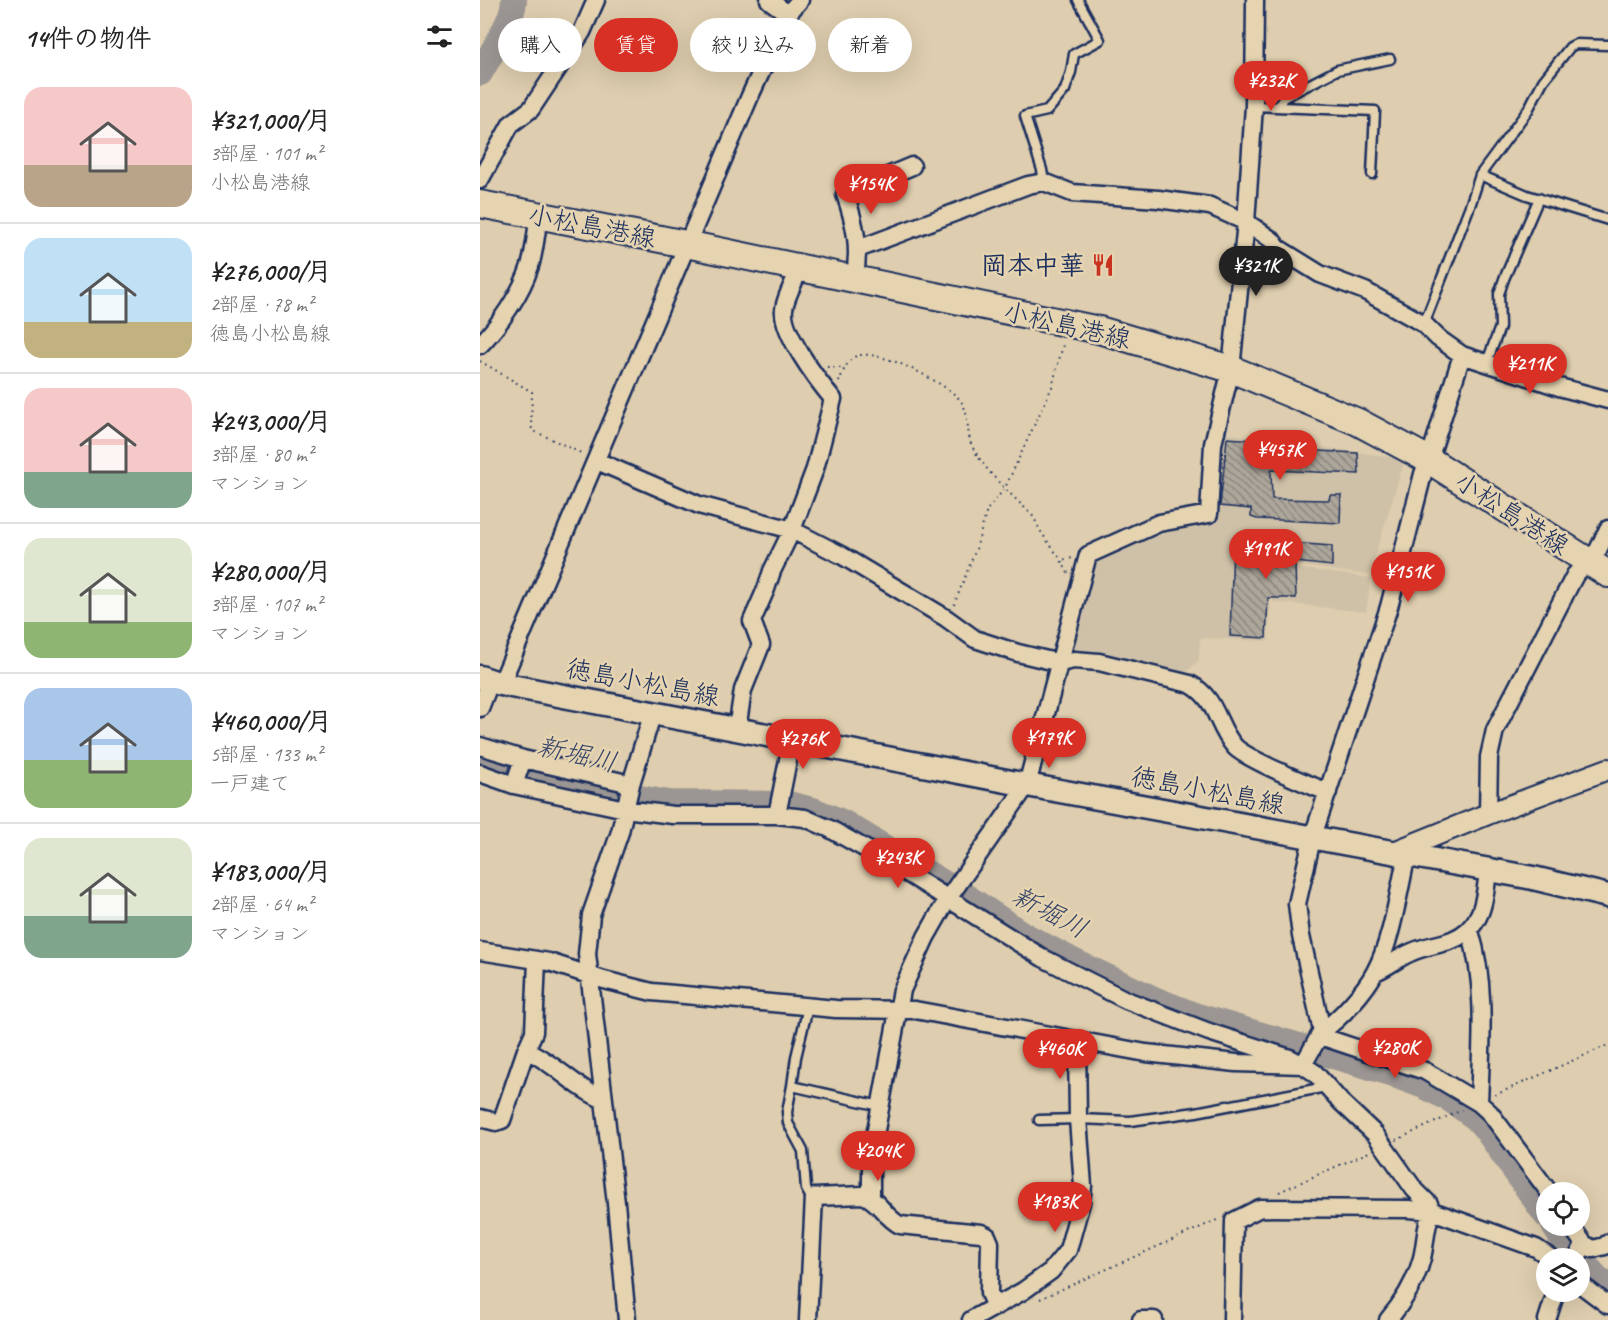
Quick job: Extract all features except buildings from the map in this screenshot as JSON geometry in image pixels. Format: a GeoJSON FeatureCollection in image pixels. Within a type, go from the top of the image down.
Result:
{"type":"FeatureCollection","features":[{"type":"Feature","properties":{"kind":"main road","name":"小松島港線"},"geometry":{"type":"LineString","coordinates":[[480,204],[1068,323],[1231,369],[1358,422],[1429,460],[1598,568]]}},
{"type":"Feature","properties":{"kind":"main road","name":"徳島小松島線"},"geometry":{"type":"LineString","coordinates":[[490,680],[1028,785],[1533,878],[1608,896]]}},
{"type":"Feature","properties":{"kind":"street"},"geometry":{"type":"LineString","coordinates":[[480,180],[511,124],[531,109],[582,32],[596,0]]}},
{"type":"Feature","properties":{"kind":"street"},"geometry":{"type":"LineString","coordinates":[[769,0],[788,14]]}},
{"type":"Feature","properties":{"kind":"street"},"geometry":{"type":"LineString","coordinates":[[480,708],[490,680],[597,460],[686,244],[766,59],[788,14],[800,0]]}},
{"type":"Feature","properties":{"kind":"street"},"geometry":{"type":"LineString","coordinates":[[869,1197],[871,1157],[902,990],[926,937],[949,898],[1028,785],[1088,555],[1159,523],[1209,514],[1213,444],[1231,369],[1246,222],[1254,106],[1255,0]]}},
{"type":"Feature","properties":{"kind":"street"},"geometry":{"type":"LineString","coordinates":[[854,279],[858,249],[854,222],[845,194],[912,166]]}},
{"type":"Feature","properties":{"kind":"street"},"geometry":{"type":"LineString","coordinates":[[858,249],[1028,185],[1044,182],[1072,193],[1158,199],[1210,206],[1246,222],[1272,240],[1278,248],[1320,274],[1365,291],[1424,324],[1438,338],[1462,355],[1559,387],[1608,400]]}},
{"type":"Feature","properties":{"kind":"street"},"geometry":{"type":"LineString","coordinates":[[480,345],[492,331],[525,280],[531,264],[538,216]]}},
{"type":"Feature","properties":{"kind":"street"},"geometry":{"type":"LineString","coordinates":[[737,729],[744,690],[761,645],[752,621],[772,571],[792,530],[815,469],[833,399],[799,352],[784,312],[786,300],[795,284],[799,269]]}},
{"type":"Feature","properties":{"kind":"street"},"geometry":{"type":"LineString","coordinates":[[1320,1036],[1297,904],[1312,838],[1389,607],[1423,474],[1462,355]]}},
{"type":"Feature","properties":{"kind":"street"},"geometry":{"type":"LineString","coordinates":[[597,460],[699,505],[792,530],[840,555],[946,618],[975,639],[1060,663],[1074,660],[1099,662],[1190,684],[1201,690],[1209,699],[1236,748],[1254,759],[1328,792]]}},
{"type":"Feature","properties":{"kind":"street"},"geometry":{"type":"LineString","coordinates":[[1488,814],[1489,756],[1495,730],[1575,575],[1598,568],[1598,550],[1608,529]]}},
{"type":"Feature","properties":{"kind":"street"},"geometry":{"type":"LineString","coordinates":[[627,1320],[587,954],[591,915],[620,832],[653,712]]}},
{"type":"Feature","properties":{"kind":"street"},"geometry":{"type":"LineString","coordinates":[[777,812],[792,740]]}},
{"type":"Feature","properties":{"kind":"street"},"geometry":{"type":"LineString","coordinates":[[480,746],[519,772],[628,797]]}},
{"type":"Feature","properties":{"kind":"street"},"geometry":{"type":"LineString","coordinates":[[1305,1062],[1320,1036],[1343,1013],[1375,972],[1387,939],[1401,854],[1488,814],[1608,769]]}},
{"type":"Feature","properties":{"kind":"street"},"geometry":{"type":"LineString","coordinates":[[480,773],[519,772],[628,797],[673,815],[777,812],[805,818],[830,829],[891,863],[1043,958],[1126,1000],[1209,1032],[1305,1062],[1375,1134],[1414,1189],[1430,1204],[1432,1211],[1426,1226],[1422,1257],[1415,1279],[1405,1300],[1388,1320]]}},
{"type":"Feature","properties":{"kind":"street"},"geometry":{"type":"LineString","coordinates":[[1375,972],[1411,952],[1453,940],[1470,931],[1486,894],[1488,870]]}},
{"type":"Feature","properties":{"kind":"street"},"geometry":{"type":"LineString","coordinates":[[1470,931],[1475,947],[1481,991],[1479,1102]]}},
{"type":"Feature","properties":{"kind":"street"},"geometry":{"type":"LineString","coordinates":[[480,951],[537,960],[652,992],[808,1007],[932,1013],[1146,1053],[1236,1063],[1305,1062]]}},
{"type":"Feature","properties":{"kind":"street"},"geometry":{"type":"LineString","coordinates":[[480,1118],[496,1122],[502,1120],[534,1032],[537,960]]}},
{"type":"Feature","properties":{"kind":"street"},"geometry":{"type":"LineString","coordinates":[[1320,1036],[1425,1071],[1479,1102],[1491,1113],[1542,1182]]}},
{"type":"Feature","properties":{"kind":"street"},"geometry":{"type":"LineString","coordinates":[[975,1319],[1051,1271],[1068,1250],[1081,1203],[1083,1186],[1078,1119],[1077,1041]]}},
{"type":"Feature","properties":{"kind":"street"},"geometry":{"type":"LineString","coordinates":[[526,1050],[540,1056],[589,1094],[604,1100]]}},
{"type":"Feature","properties":{"kind":"street"},"geometry":{"type":"LineString","coordinates":[[808,1320],[814,1197],[863,1195],[869,1197],[892,1221],[900,1225],[981,1233],[987,1236],[990,1243],[989,1293],[995,1307]]}},
{"type":"Feature","properties":{"kind":"street"},"geometry":{"type":"LineString","coordinates":[[1232,1320],[1234,1221],[1260,1208],[1432,1211],[1536,1248]]}},
{"type":"Feature","properties":{"kind":"street"},"geometry":{"type":"LineString","coordinates":[[1590,1249],[1605,1246],[1608,1243]]}},
{"type":"Feature","properties":{"kind":"street"},"geometry":{"type":"LineString","coordinates":[[1590,1292],[1608,1305]]}},
{"type":"Feature","properties":{"kind":"street"},"geometry":{"type":"LineString","coordinates":[[1547,1320],[1553,1302]]}},
{"type":"Feature","properties":{"kind":"street"},"geometry":{"type":"LineString","coordinates":[[1141,1320],[1155,1320]]}},
{"type":"Feature","properties":{"kind":"lane"},"geometry":{"type":"LineString","coordinates":[[1044,182],[1025,116],[1047,111],[1065,90],[1074,54],[1100,40],[1078,0]]}},
{"type":"Feature","properties":{"kind":"lane"},"geometry":{"type":"LineString","coordinates":[[1424,324],[1480,175],[1528,110],[1543,81],[1570,46],[1576,44],[1608,45]]}},
{"type":"Feature","properties":{"kind":"lane"},"geometry":{"type":"LineString","coordinates":[[1278,107],[1282,98],[1337,70],[1390,59]]}},
{"type":"Feature","properties":{"kind":"lane"},"geometry":{"type":"LineString","coordinates":[[1254,106],[1375,111],[1372,174]]}},
{"type":"Feature","properties":{"kind":"lane"},"geometry":{"type":"LineString","coordinates":[[1480,175],[1539,198],[1608,220]]}},
{"type":"Feature","properties":{"kind":"lane"},"geometry":{"type":"LineString","coordinates":[[1487,362],[1500,327],[1499,294],[1539,198]]}},
{"type":"Feature","properties":{"kind":"lane"},"geometry":{"type":"LineString","coordinates":[[808,1007],[796,1057],[787,1112],[788,1123],[803,1151],[806,1189],[810,1196],[814,1197]]}},
{"type":"Feature","properties":{"kind":"lane"},"geometry":{"type":"LineString","coordinates":[[792,1086],[880,1106]]}},
{"type":"Feature","properties":{"kind":"lane"},"geometry":{"type":"LineString","coordinates":[[1039,1120],[1130,1121],[1196,1112],[1327,1087]]}},
{"type":"Feature","properties":{"kind":"path"},"geometry":{"type":"LineString","coordinates":[[946,618],[952,610],[976,549],[987,510],[1005,488],[1052,387],[1068,323]]}},
{"type":"Feature","properties":{"kind":"path"},"geometry":{"type":"LineString","coordinates":[[833,399],[840,380],[853,358],[861,355],[873,355],[899,362],[954,394],[962,402],[973,448],[995,480],[1032,515],[1060,560]]}},
{"type":"Feature","properties":{"kind":"path"},"geometry":{"type":"LineString","coordinates":[[480,361],[532,392],[531,427],[534,431],[597,460]]}},
{"type":"Feature","properties":{"kind":"path"},"geometry":{"type":"LineString","coordinates":[[1479,1102],[1608,1045]]}},
{"type":"Feature","properties":{"kind":"shaded area"},"geometry":{"type":"Polygon","coordinates":[[[1223,433],[1405,459],[1369,575],[1273,562],[1268,641],[1200,638],[1199,660],[1182,676],[1069,651],[1091,560],[1213,516],[1223,433]]]}},
{"type":"Feature","properties":{"kind":"shaded area"},"geometry":{"type":"Polygon","coordinates":[[[1275,565],[1371,578],[1366,612],[1273,602],[1275,565]]]}},
{"type":"Feature","properties":{"kind":"waterway"},"geometry":{"type":"LineString","coordinates":[[480,73],[506,27],[514,0]]}},
{"type":"Feature","properties":{"kind":"waterway","name":"新堀川"},"geometry":{"type":"LineString","coordinates":[[480,760],[559,784],[669,803],[789,804],[813,810],[842,822],[970,899],[1024,935],[1154,999],[1197,1016],[1381,1070],[1424,1086],[1448,1098],[1476,1118],[1485,1128],[1536,1201]]}},
{"type":"Feature","properties":{"kind":"waterway","name":"新堀川"},"geometry":{"type":"LineString","coordinates":[[1560,1236],[1569,1248]]}},
{"type":"Feature","properties":{"kind":"waterway","name":"新堀川"},"geometry":{"type":"LineString","coordinates":[[1590,1270],[1608,1285]]}},
{"type":"Feature","properties":{"kind":"place","name":"岡本中華"},"geometry":{"type":"Point","coordinates":[1103,265]}}]}
